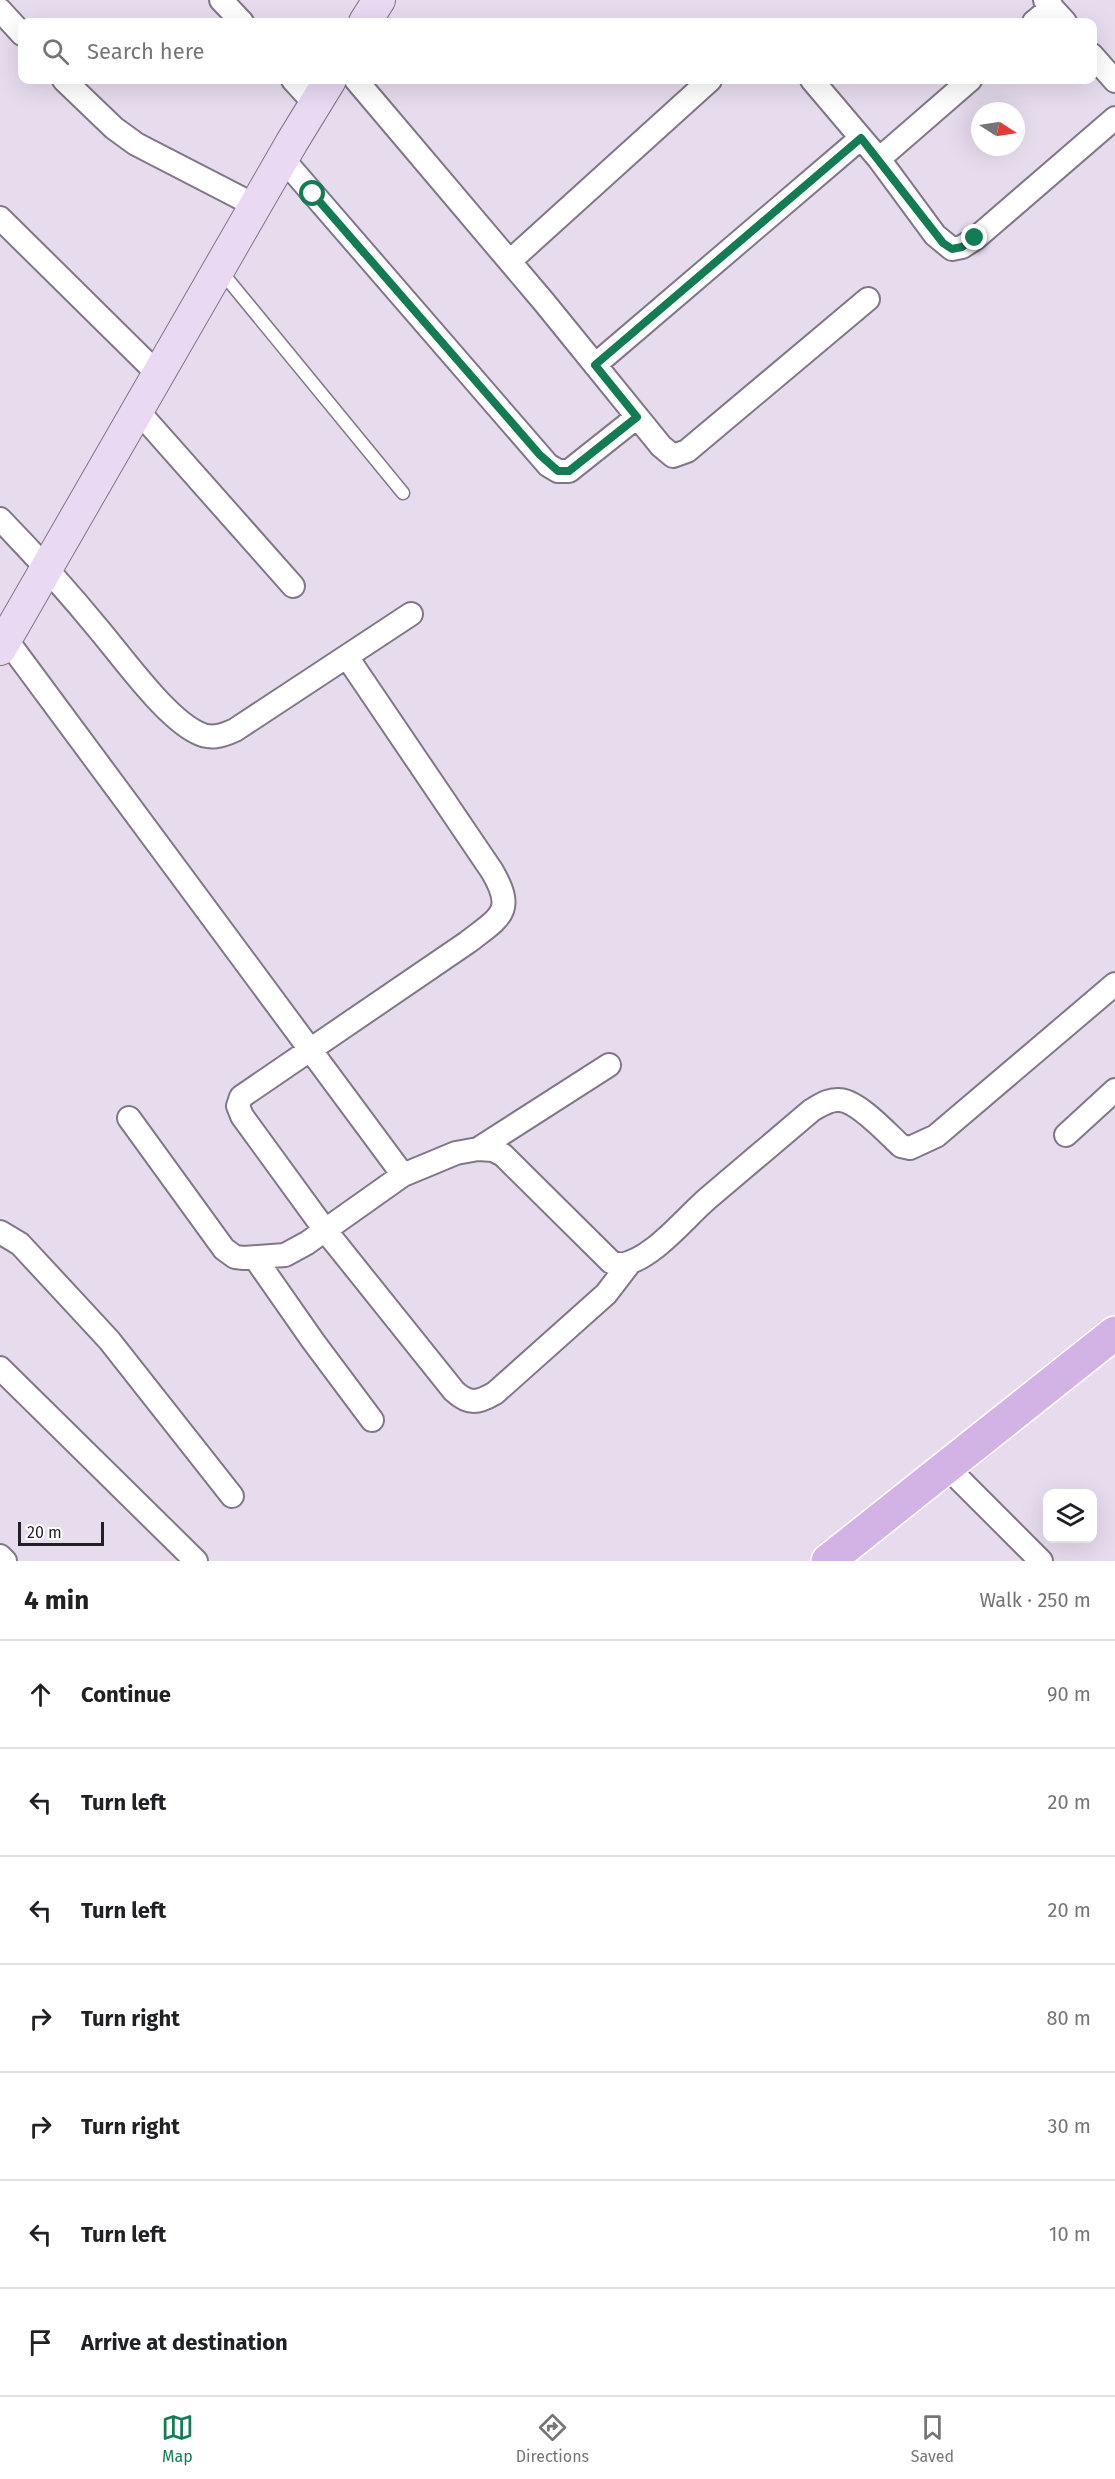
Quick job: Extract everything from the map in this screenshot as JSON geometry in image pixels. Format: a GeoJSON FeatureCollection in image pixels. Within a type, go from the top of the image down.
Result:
{"type":"FeatureCollection","features":[{"type":"Feature","properties":{"kind":"main road"},"geometry":{"type":"LineString","coordinates":[[828,1561],[945,1465],[1115,1333]]}},
{"type":"Feature","properties":{"kind":"street"},"geometry":{"type":"LineString","coordinates":[[221,0],[238,18]]}},
{"type":"Feature","properties":{"kind":"street"},"geometry":{"type":"LineString","coordinates":[[368,18],[379,0]]}},
{"type":"Feature","properties":{"kind":"street"},"geometry":{"type":"LineString","coordinates":[[0,10],[18,30]]}},
{"type":"Feature","properties":{"kind":"street"},"geometry":{"type":"LineString","coordinates":[[1097,61],[1115,81]]}},
{"type":"Feature","properties":{"kind":"street"},"geometry":{"type":"LineString","coordinates":[[68,84],[114,128],[136,144],[256,206]]}},
{"type":"Feature","properties":{"kind":"street"},"geometry":{"type":"LineString","coordinates":[[303,84],[323,92],[3,644],[311,1049],[403,1175]]}},
{"type":"Feature","properties":{"kind":"street"},"geometry":{"type":"LineString","coordinates":[[359,84],[510,261],[661,446],[673,456],[687,451],[868,299]]}},
{"type":"Feature","properties":{"kind":"street"},"geometry":{"type":"LineString","coordinates":[[510,261],[706,84]]}},
{"type":"Feature","properties":{"kind":"street"},"geometry":{"type":"LineString","coordinates":[[815,84],[879,159],[934,235],[952,249],[962,247],[975,238],[1115,118]]}},
{"type":"Feature","properties":{"kind":"street"},"geometry":{"type":"LineString","coordinates":[[879,159],[965,84]]}},
{"type":"Feature","properties":{"kind":"street"},"geometry":{"type":"LineString","coordinates":[[595,365],[861,138]]}},
{"type":"Feature","properties":{"kind":"street"},"geometry":{"type":"LineString","coordinates":[[283,159],[548,465],[558,471],[569,471],[637,417]]}},
{"type":"Feature","properties":{"kind":"street"},"geometry":{"type":"LineString","coordinates":[[0,218],[159,375]]}},
{"type":"Feature","properties":{"kind":"street"},"geometry":{"type":"LineString","coordinates":[[138,411],[293,586]]}},
{"type":"Feature","properties":{"kind":"street"},"geometry":{"type":"LineString","coordinates":[[0,519],[47,567],[144,684],[180,721],[196,732],[209,737],[222,736],[235,730],[411,614]]}},
{"type":"Feature","properties":{"kind":"street"},"geometry":{"type":"LineString","coordinates":[[347,657],[492,871],[503,890],[505,901],[497,920],[241,1096],[238,1106],[242,1116],[325,1230],[454,1391],[464,1400],[478,1403],[495,1393],[606,1294],[629,1264],[655,1247],[707,1199],[812,1110],[827,1102],[841,1099],[855,1105],[901,1146],[910,1148],[936,1136],[1115,984]]}},
{"type":"Feature","properties":{"kind":"street"},"geometry":{"type":"LineString","coordinates":[[478,1149],[609,1065]]}},
{"type":"Feature","properties":{"kind":"street"},"geometry":{"type":"LineString","coordinates":[[1066,1135],[1115,1090]]}},
{"type":"Feature","properties":{"kind":"street"},"geometry":{"type":"LineString","coordinates":[[129,1118],[224,1248],[235,1257],[285,1255],[307,1243],[403,1175],[456,1153],[478,1149],[493,1150],[503,1155],[611,1262],[620,1265],[629,1264]]}},
{"type":"Feature","properties":{"kind":"street"},"geometry":{"type":"LineString","coordinates":[[0,1232],[20,1244],[109,1340],[232,1496]]}},
{"type":"Feature","properties":{"kind":"street"},"geometry":{"type":"LineString","coordinates":[[255,1258],[372,1420]]}},
{"type":"Feature","properties":{"kind":"street"},"geometry":{"type":"LineString","coordinates":[[0,1368],[196,1561]]}},
{"type":"Feature","properties":{"kind":"street"},"geometry":{"type":"LineString","coordinates":[[945,1465],[1041,1561]]}},
{"type":"Feature","properties":{"kind":"street"},"geometry":{"type":"LineString","coordinates":[[0,1556],[5,1561]]}},
{"type":"Feature","properties":{"kind":"lane"},"geometry":{"type":"LineString","coordinates":[[219,269],[403,493]]}},
{"type":"Feature","properties":{"kind":"route"},"geometry":{"type":"LineString","coordinates":[[313,194],[548,465],[558,471],[569,471],[637,417],[595,365],[861,138],[934,235],[943,243],[952,249],[962,247],[975,238]]}}]}
